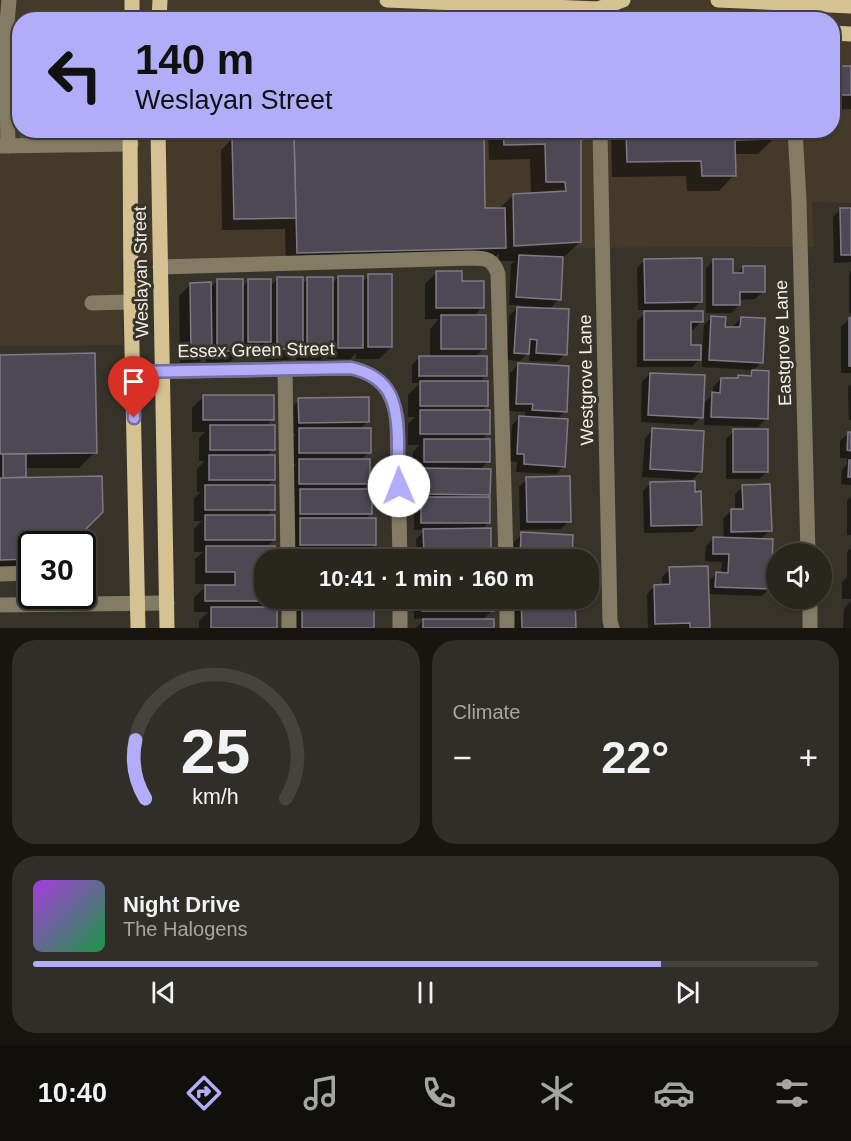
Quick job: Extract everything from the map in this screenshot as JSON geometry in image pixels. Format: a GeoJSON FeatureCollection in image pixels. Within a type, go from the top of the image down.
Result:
{"type":"FeatureCollection","features":[{"type":"Feature","properties":{"kind":"main road"},"geometry":{"type":"LineString","coordinates":[[387,0],[568,12]]}},
{"type":"Feature","properties":{"kind":"main road"},"geometry":{"type":"LineString","coordinates":[[602,12],[623,0]]}},
{"type":"Feature","properties":{"kind":"main road"},"geometry":{"type":"LineString","coordinates":[[718,0],[851,6]]}},
{"type":"Feature","properties":{"kind":"main road","name":"Weslayan Street"},"geometry":{"type":"LineString","coordinates":[[131,138],[131,302],[138,628]]}},
{"type":"Feature","properties":{"kind":"main road","name":"Weslayan Street"},"geometry":{"type":"LineString","coordinates":[[158,138],[167,628]]}},
{"type":"Feature","properties":{"kind":"street"},"geometry":{"type":"LineString","coordinates":[[9,0],[3,36],[12,101]]}},
{"type":"Feature","properties":{"kind":"street"},"geometry":{"type":"LineString","coordinates":[[791,3],[791,12]]}},
{"type":"Feature","properties":{"kind":"street"},"geometry":{"type":"LineString","coordinates":[[12,112],[4,146],[117,138]]}},
{"type":"Feature","properties":{"kind":"street","name":"Westgrove Lane"},"geometry":{"type":"LineString","coordinates":[[600,138],[610,621],[612,628]]}},
{"type":"Feature","properties":{"kind":"street","name":"Eastgrove Lane"},"geometry":{"type":"LineString","coordinates":[[795,138],[808,543]]}},
{"type":"Feature","properties":{"kind":"street"},"geometry":{"type":"LineString","coordinates":[[160,267],[472,258],[483,258],[490,261],[498,274],[506,549]]}},
{"type":"Feature","properties":{"kind":"street"},"geometry":{"type":"LineString","coordinates":[[92,303],[131,302]]}},
{"type":"Feature","properties":{"kind":"street","name":"Essex Green Street"},"geometry":{"type":"LineString","coordinates":[[133,372],[351,368],[372,375],[388,390],[394,403],[397,419],[400,549]]}},
{"type":"Feature","properties":{"kind":"street"},"geometry":{"type":"LineString","coordinates":[[285,369],[288,549]]}},
{"type":"Feature","properties":{"kind":"street"},"geometry":{"type":"LineString","coordinates":[[0,574],[18,573]]}},
{"type":"Feature","properties":{"kind":"street"},"geometry":{"type":"LineString","coordinates":[[96,601],[167,603]]}},
{"type":"Feature","properties":{"kind":"street"},"geometry":{"type":"LineString","coordinates":[[0,605],[18,604]]}},
{"type":"Feature","properties":{"kind":"street"},"geometry":{"type":"LineString","coordinates":[[289,609],[289,628]]}},
{"type":"Feature","properties":{"kind":"street"},"geometry":{"type":"LineString","coordinates":[[400,609],[400,628]]}},
{"type":"Feature","properties":{"kind":"street"},"geometry":{"type":"LineString","coordinates":[[507,609],[507,628]]}},
{"type":"Feature","properties":{"kind":"street"},"geometry":{"type":"LineString","coordinates":[[810,609],[810,628]]}},
{"type":"Feature","properties":{"kind":"shaded area"},"geometry":{"type":"Polygon","coordinates":[[[0,0],[851,0],[851,203],[812,202],[814,247],[506,248],[122,262],[123,345],[0,346],[0,0]]]}},
{"type":"Feature","properties":{"kind":"building"},"geometry":{"type":"Polygon","coordinates":[[[840,66],[851,66],[851,95],[840,95],[840,66]]]}},
{"type":"Feature","properties":{"kind":"building"},"geometry":{"type":"Polygon","coordinates":[[[232,138],[294,138],[296,218],[234,219],[232,138]]]}},
{"type":"Feature","properties":{"kind":"building"},"geometry":{"type":"Polygon","coordinates":[[[294,138],[484,138],[485,208],[505,208],[506,248],[297,253],[294,138]]]}},
{"type":"Feature","properties":{"kind":"building"},"geometry":{"type":"Polygon","coordinates":[[[504,138],[582,138],[581,242],[514,246],[513,194],[566,191],[565,182],[546,182],[545,144],[504,145],[504,138]]]}},
{"type":"Feature","properties":{"kind":"building"},"geometry":{"type":"Polygon","coordinates":[[[626,138],[776,138],[735,140],[736,176],[702,176],[701,161],[627,162],[626,138]]]}},
{"type":"Feature","properties":{"kind":"building"},"geometry":{"type":"Polygon","coordinates":[[[840,208],[851,208],[851,255],[841,255],[840,208]]]}},
{"type":"Feature","properties":{"kind":"building"},"geometry":{"type":"Polygon","coordinates":[[[519,255],[563,257],[561,300],[516,297],[519,255]]]}},
{"type":"Feature","properties":{"kind":"building"},"geometry":{"type":"Polygon","coordinates":[[[702,258],[702,302],[645,303],[644,259],[702,258]]]}},
{"type":"Feature","properties":{"kind":"building"},"geometry":{"type":"Polygon","coordinates":[[[713,259],[733,259],[733,273],[743,273],[743,266],[765,266],[765,292],[740,292],[740,305],[713,305],[713,259]]]}},
{"type":"Feature","properties":{"kind":"building"},"geometry":{"type":"Polygon","coordinates":[[[436,271],[462,271],[462,281],[484,281],[484,308],[436,308],[436,271]]]}},
{"type":"Feature","properties":{"kind":"building"},"geometry":{"type":"Polygon","coordinates":[[[368,274],[392,274],[392,347],[368,347],[368,274]]]}},
{"type":"Feature","properties":{"kind":"building"},"geometry":{"type":"Polygon","coordinates":[[[338,276],[363,276],[363,348],[338,348],[338,276]]]}},
{"type":"Feature","properties":{"kind":"building"},"geometry":{"type":"Polygon","coordinates":[[[277,277],[303,277],[303,349],[277,349],[277,277]]]}},
{"type":"Feature","properties":{"kind":"building"},"geometry":{"type":"Polygon","coordinates":[[[307,277],[333,277],[333,349],[307,349],[307,277]]]}},
{"type":"Feature","properties":{"kind":"building"},"geometry":{"type":"Polygon","coordinates":[[[217,279],[243,279],[243,351],[217,351],[217,279]]]}},
{"type":"Feature","properties":{"kind":"building"},"geometry":{"type":"Polygon","coordinates":[[[248,279],[271,279],[271,342],[248,342],[248,279]]]}},
{"type":"Feature","properties":{"kind":"building"},"geometry":{"type":"Polygon","coordinates":[[[211,282],[212,351],[191,351],[190,283],[211,282]]]}},
{"type":"Feature","properties":{"kind":"building"},"geometry":{"type":"Polygon","coordinates":[[[517,307],[569,309],[567,355],[536,353],[537,340],[530,339],[529,354],[514,353],[517,307]]]}},
{"type":"Feature","properties":{"kind":"building"},"geometry":{"type":"Polygon","coordinates":[[[644,311],[703,311],[703,322],[691,322],[691,345],[701,345],[701,360],[644,360],[644,311]]]}},
{"type":"Feature","properties":{"kind":"building"},"geometry":{"type":"Polygon","coordinates":[[[441,315],[486,315],[486,349],[441,349],[441,315]]]}},
{"type":"Feature","properties":{"kind":"building"},"geometry":{"type":"Polygon","coordinates":[[[711,316],[726,317],[725,327],[740,327],[741,317],[765,318],[763,363],[709,360],[711,316]]]}},
{"type":"Feature","properties":{"kind":"building"},"geometry":{"type":"Polygon","coordinates":[[[851,317],[851,366],[849,366],[849,318],[851,317]]]}},
{"type":"Feature","properties":{"kind":"building"},"geometry":{"type":"Polygon","coordinates":[[[95,353],[97,453],[0,454],[0,355],[95,353]]]}},
{"type":"Feature","properties":{"kind":"building"},"geometry":{"type":"Polygon","coordinates":[[[419,356],[487,356],[487,376],[419,376],[419,356]]]}},
{"type":"Feature","properties":{"kind":"building"},"geometry":{"type":"Polygon","coordinates":[[[518,363],[569,366],[567,412],[532,410],[533,404],[516,404],[518,363]]]}},
{"type":"Feature","properties":{"kind":"building"},"geometry":{"type":"Polygon","coordinates":[[[752,370],[769,371],[768,419],[711,417],[712,392],[720,393],[721,378],[738,378],[738,375],[751,376],[752,370]]]}},
{"type":"Feature","properties":{"kind":"building"},"geometry":{"type":"Polygon","coordinates":[[[650,373],[705,375],[703,418],[648,415],[650,373]]]}},
{"type":"Feature","properties":{"kind":"building"},"geometry":{"type":"Polygon","coordinates":[[[420,381],[488,381],[488,406],[420,406],[420,381]]]}},
{"type":"Feature","properties":{"kind":"building"},"geometry":{"type":"Polygon","coordinates":[[[203,395],[274,395],[274,420],[203,420],[203,395]]]}},
{"type":"Feature","properties":{"kind":"building"},"geometry":{"type":"Polygon","coordinates":[[[369,397],[369,422],[299,423],[298,398],[369,397]]]}},
{"type":"Feature","properties":{"kind":"building"},"geometry":{"type":"Polygon","coordinates":[[[420,410],[490,410],[490,434],[420,434],[420,410]]]}},
{"type":"Feature","properties":{"kind":"building"},"geometry":{"type":"Polygon","coordinates":[[[519,416],[568,419],[565,467],[524,464],[524,454],[517,454],[519,416]]]}},
{"type":"Feature","properties":{"kind":"building"},"geometry":{"type":"Polygon","coordinates":[[[210,425],[275,425],[275,450],[210,450],[210,425]]]}},
{"type":"Feature","properties":{"kind":"building"},"geometry":{"type":"Polygon","coordinates":[[[299,428],[371,428],[371,453],[299,453],[299,428]]]}},
{"type":"Feature","properties":{"kind":"building"},"geometry":{"type":"Polygon","coordinates":[[[652,428],[704,431],[702,472],[650,469],[652,428]]]}},
{"type":"Feature","properties":{"kind":"building"},"geometry":{"type":"Polygon","coordinates":[[[733,429],[768,429],[768,472],[733,472],[733,429]]]}},
{"type":"Feature","properties":{"kind":"building"},"geometry":{"type":"Polygon","coordinates":[[[848,432],[851,432],[851,451],[847,450],[848,432]]]}},
{"type":"Feature","properties":{"kind":"building"},"geometry":{"type":"Polygon","coordinates":[[[424,439],[490,439],[490,462],[424,462],[424,439]]]}},
{"type":"Feature","properties":{"kind":"building"},"geometry":{"type":"Polygon","coordinates":[[[3,454],[26,454],[26,477],[3,478],[3,454]]]}},
{"type":"Feature","properties":{"kind":"building"},"geometry":{"type":"Polygon","coordinates":[[[209,455],[275,455],[275,480],[209,480],[209,455]]]}},
{"type":"Feature","properties":{"kind":"building"},"geometry":{"type":"Polygon","coordinates":[[[299,459],[370,459],[370,484],[299,484],[299,459]]]}},
{"type":"Feature","properties":{"kind":"building"},"geometry":{"type":"Polygon","coordinates":[[[849,460],[851,460],[851,477],[848,477],[849,460]]]}},
{"type":"Feature","properties":{"kind":"building"},"geometry":{"type":"Polygon","coordinates":[[[422,468],[491,469],[490,495],[421,494],[422,468]]]}},
{"type":"Feature","properties":{"kind":"building"},"geometry":{"type":"Polygon","coordinates":[[[102,476],[103,512],[84,531],[18,531],[18,559],[0,560],[0,478],[102,476]]]}},
{"type":"Feature","properties":{"kind":"building"},"geometry":{"type":"Polygon","coordinates":[[[570,476],[571,522],[527,522],[526,477],[570,476]]]}},
{"type":"Feature","properties":{"kind":"building"},"geometry":{"type":"Polygon","coordinates":[[[695,481],[695,492],[701,491],[702,525],[651,526],[650,482],[695,481]]]}},
{"type":"Feature","properties":{"kind":"building"},"geometry":{"type":"Polygon","coordinates":[[[770,484],[772,531],[731,532],[731,509],[743,509],[742,485],[770,484]]]}},
{"type":"Feature","properties":{"kind":"building"},"geometry":{"type":"Polygon","coordinates":[[[205,485],[275,485],[275,510],[205,510],[205,485]]]}},
{"type":"Feature","properties":{"kind":"building"},"geometry":{"type":"Polygon","coordinates":[[[300,489],[372,489],[372,514],[300,514],[300,489]]]}},
{"type":"Feature","properties":{"kind":"building"},"geometry":{"type":"Polygon","coordinates":[[[421,497],[490,497],[490,523],[421,523],[421,497]]]}},
{"type":"Feature","properties":{"kind":"building"},"geometry":{"type":"Polygon","coordinates":[[[205,515],[275,515],[275,540],[205,540],[205,515]]]}},
{"type":"Feature","properties":{"kind":"building"},"geometry":{"type":"Polygon","coordinates":[[[300,518],[376,518],[376,545],[300,545],[300,518]]]}},
{"type":"Feature","properties":{"kind":"building"},"geometry":{"type":"Polygon","coordinates":[[[491,528],[491,549],[424,549],[423,529],[491,528]]]}},
{"type":"Feature","properties":{"kind":"building"},"geometry":{"type":"Polygon","coordinates":[[[521,532],[573,535],[572,549],[520,549],[521,532]]]}},
{"type":"Feature","properties":{"kind":"building"},"geometry":{"type":"Polygon","coordinates":[[[713,537],[773,539],[773,543],[766,543],[766,589],[715,587],[716,572],[728,573],[729,554],[713,554],[713,537]]]}},
{"type":"Feature","properties":{"kind":"building"},"geometry":{"type":"Polygon","coordinates":[[[206,546],[275,546],[275,549],[254,549],[254,601],[205,601],[205,585],[235,585],[235,572],[206,572],[206,546]]]}},
{"type":"Feature","properties":{"kind":"building"},"geometry":{"type":"Polygon","coordinates":[[[708,566],[710,628],[690,628],[690,623],[655,624],[654,585],[670,584],[669,567],[708,566]]]}},
{"type":"Feature","properties":{"kind":"building"},"geometry":{"type":"Polygon","coordinates":[[[211,607],[277,609],[277,628],[211,628],[211,607]]]}},
{"type":"Feature","properties":{"kind":"building"},"geometry":{"type":"Polygon","coordinates":[[[302,609],[374,609],[374,628],[302,628],[302,609]]]}},
{"type":"Feature","properties":{"kind":"building"},"geometry":{"type":"Polygon","coordinates":[[[422,609],[494,609],[494,611],[422,611],[422,609]]]}},
{"type":"Feature","properties":{"kind":"building"},"geometry":{"type":"Polygon","coordinates":[[[521,609],[575,609],[576,628],[522,628],[521,609]]]}},
{"type":"Feature","properties":{"kind":"building"},"geometry":{"type":"Polygon","coordinates":[[[423,619],[494,619],[494,628],[423,628],[423,619]]]}},
{"type":"Feature","properties":{"kind":"route"},"geometry":{"type":"LineString","coordinates":[[134,418],[133,372],[351,368],[362,370],[381,382],[394,403],[397,419],[399,486]]}}]}
